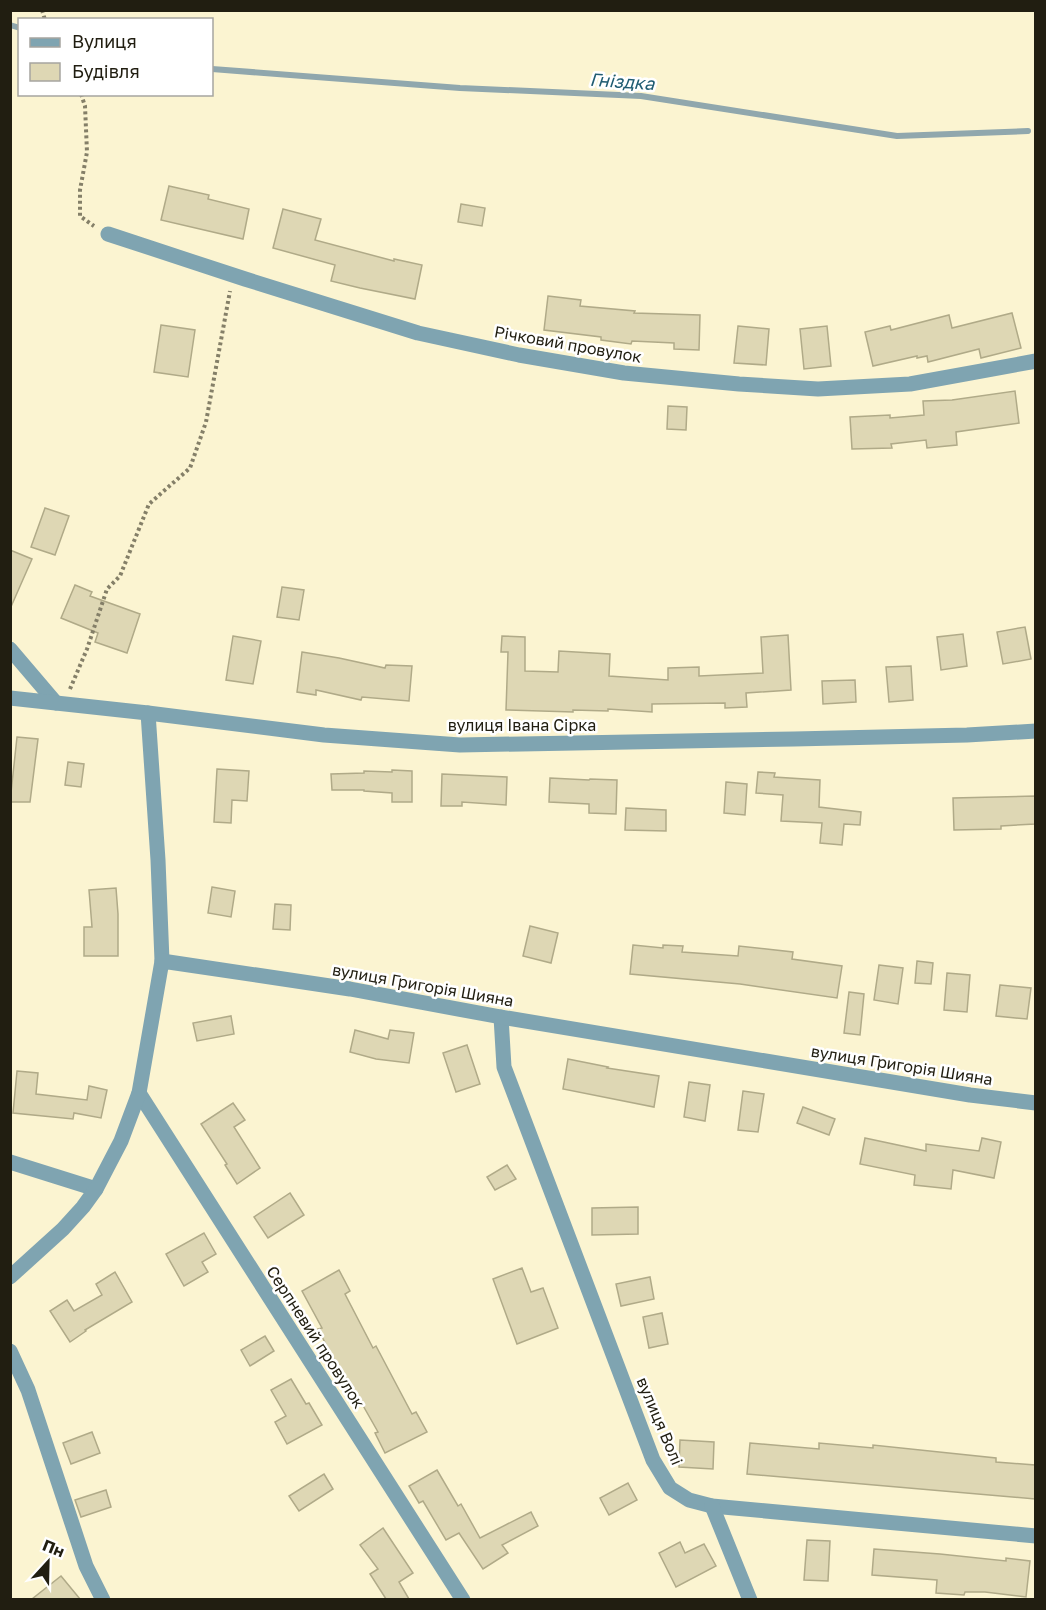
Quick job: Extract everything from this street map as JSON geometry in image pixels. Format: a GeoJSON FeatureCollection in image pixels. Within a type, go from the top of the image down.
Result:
{"type":"FeatureCollection","features":[{"type":"Feature","properties":{"kind":"street","name":"Річковий провулок"},"geometry":{"type":"LineString","coordinates":[[108,234],[418,333],[519,356],[624,373],[818,389],[910,384],[1035,361]]}},
{"type":"Feature","properties":{"kind":"street"},"geometry":{"type":"LineString","coordinates":[[10,649],[60,703]]}},
{"type":"Feature","properties":{"kind":"street","name":"вулиця Івана Сірка"},"geometry":{"type":"LineString","coordinates":[[10,698],[324,735],[460,745],[967,735],[1035,731]]}},
{"type":"Feature","properties":{"kind":"street"},"geometry":{"type":"LineString","coordinates":[[10,1277],[63,1229],[96,1189],[121,1141],[139,1093],[162,961],[148,713]]}},
{"type":"Feature","properties":{"kind":"street","name":"вулиця Григорія Шияна"},"geometry":{"type":"LineString","coordinates":[[162,961],[350,989],[501,1017],[970,1095],[1035,1103]]}},
{"type":"Feature","properties":{"kind":"street","name":"вулиця Волі"},"geometry":{"type":"LineString","coordinates":[[501,1017],[504,1067],[653,1460],[670,1488],[688,1500],[712,1506],[1035,1536]]}},
{"type":"Feature","properties":{"kind":"street","name":"Серпневий провулок"},"geometry":{"type":"LineString","coordinates":[[139,1093],[463,1599]]}},
{"type":"Feature","properties":{"kind":"street"},"geometry":{"type":"LineString","coordinates":[[10,1162],[96,1189]]}},
{"type":"Feature","properties":{"kind":"street"},"geometry":{"type":"LineString","coordinates":[[10,1351],[28,1390],[86,1566],[103,1599]]}},
{"type":"Feature","properties":{"kind":"street"},"geometry":{"type":"LineString","coordinates":[[712,1506],[750,1599]]}},
{"type":"Feature","properties":{"kind":"path"},"geometry":{"type":"LineString","coordinates":[[82,96],[85,106],[87,152],[80,190],[80,216],[108,234]]}},
{"type":"Feature","properties":{"kind":"path"},"geometry":{"type":"LineString","coordinates":[[60,703],[87,649],[107,589],[120,576],[149,504],[190,468],[206,422],[233,275]]}},
{"type":"Feature","properties":{"kind":"building"},"geometry":{"type":"Polygon","coordinates":[[[169,186],[209,195],[208,199],[249,209],[243,239],[161,220],[169,186]]]}},
{"type":"Feature","properties":{"kind":"building"},"geometry":{"type":"Polygon","coordinates":[[[461,204],[485,208],[482,226],[458,222],[461,204]]]}},
{"type":"Feature","properties":{"kind":"building"},"geometry":{"type":"Polygon","coordinates":[[[283,209],[321,219],[315,240],[394,261],[394,259],[422,265],[415,299],[331,281],[335,265],[273,248],[283,209]]]}},
{"type":"Feature","properties":{"kind":"building"},"geometry":{"type":"Polygon","coordinates":[[[548,296],[581,300],[580,306],[635,311],[634,313],[700,315],[699,350],[674,349],[674,343],[632,341],[631,344],[601,340],[601,337],[544,330],[548,296]]]}},
{"type":"Feature","properties":{"kind":"building"},"geometry":{"type":"Polygon","coordinates":[[[1012,313],[1021,348],[981,358],[979,349],[928,362],[927,356],[917,358],[917,356],[873,366],[865,332],[890,326],[891,330],[949,315],[952,328],[1012,313]]]}},
{"type":"Feature","properties":{"kind":"building"},"geometry":{"type":"Polygon","coordinates":[[[161,325],[195,330],[188,377],[154,372],[161,325]]]}},
{"type":"Feature","properties":{"kind":"building"},"geometry":{"type":"Polygon","coordinates":[[[738,326],[769,329],[766,365],[734,363],[738,326]]]}},
{"type":"Feature","properties":{"kind":"building"},"geometry":{"type":"Polygon","coordinates":[[[827,326],[831,366],[804,369],[800,329],[827,326]]]}},
{"type":"Feature","properties":{"kind":"building"},"geometry":{"type":"Polygon","coordinates":[[[1015,391],[1019,423],[956,432],[957,445],[927,448],[926,440],[891,444],[892,448],[852,449],[850,417],[890,415],[890,418],[924,415],[923,401],[952,400],[1015,391]]]}},
{"type":"Feature","properties":{"kind":"building"},"geometry":{"type":"Polygon","coordinates":[[[668,406],[687,407],[686,430],[667,429],[668,406]]]}},
{"type":"Feature","properties":{"kind":"building"},"geometry":{"type":"Polygon","coordinates":[[[45,508],[69,516],[55,555],[31,547],[45,508]]]}},
{"type":"Feature","properties":{"kind":"building"},"geometry":{"type":"Polygon","coordinates":[[[10,550],[32,559],[10,609],[10,550]]]}},
{"type":"Feature","properties":{"kind":"building"},"geometry":{"type":"Polygon","coordinates":[[[75,585],[92,592],[90,596],[140,614],[127,653],[95,642],[98,633],[61,618],[75,585]]]}},
{"type":"Feature","properties":{"kind":"building"},"geometry":{"type":"Polygon","coordinates":[[[282,587],[304,590],[299,620],[277,617],[282,587]]]}},
{"type":"Feature","properties":{"kind":"building"},"geometry":{"type":"Polygon","coordinates":[[[1025,627],[1031,659],[1003,664],[997,632],[1025,627]]]}},
{"type":"Feature","properties":{"kind":"building"},"geometry":{"type":"Polygon","coordinates":[[[963,634],[967,666],[941,670],[937,637],[963,634]]]}},
{"type":"Feature","properties":{"kind":"building"},"geometry":{"type":"Polygon","coordinates":[[[788,635],[791,690],[746,693],[747,707],[725,708],[725,703],[652,704],[652,712],[608,709],[608,711],[573,710],[573,712],[506,710],[508,652],[501,652],[502,636],[525,637],[525,671],[558,672],[559,651],[610,654],[609,676],[668,680],[668,668],[699,667],[699,676],[763,673],[761,637],[788,635]]]}},
{"type":"Feature","properties":{"kind":"building"},"geometry":{"type":"Polygon","coordinates":[[[233,636],[261,641],[253,684],[226,680],[233,636]]]}},
{"type":"Feature","properties":{"kind":"building"},"geometry":{"type":"Polygon","coordinates":[[[302,652],[385,668],[386,665],[412,666],[409,701],[362,697],[361,700],[316,690],[316,695],[297,692],[302,652]]]}},
{"type":"Feature","properties":{"kind":"building"},"geometry":{"type":"Polygon","coordinates":[[[911,666],[913,700],[889,702],[886,667],[911,666]]]}},
{"type":"Feature","properties":{"kind":"building"},"geometry":{"type":"Polygon","coordinates":[[[855,680],[856,702],[823,704],[822,681],[855,680]]]}},
{"type":"Feature","properties":{"kind":"building"},"geometry":{"type":"Polygon","coordinates":[[[17,737],[38,739],[30,802],[10,802],[17,737]]]}},
{"type":"Feature","properties":{"kind":"building"},"geometry":{"type":"Polygon","coordinates":[[[68,762],[84,764],[81,787],[65,785],[68,762]]]}},
{"type":"Feature","properties":{"kind":"building"},"geometry":{"type":"Polygon","coordinates":[[[217,769],[249,771],[247,801],[232,800],[231,823],[214,822],[217,769]]]}},
{"type":"Feature","properties":{"kind":"building"},"geometry":{"type":"Polygon","coordinates":[[[392,770],[412,771],[412,802],[392,802],[392,793],[332,790],[331,774],[364,773],[364,771],[392,772],[392,770]]]}},
{"type":"Feature","properties":{"kind":"building"},"geometry":{"type":"Polygon","coordinates":[[[758,772],[775,773],[774,777],[820,780],[819,807],[861,812],[860,825],[844,824],[842,845],[820,843],[822,823],[781,821],[783,795],[756,793],[758,772]]]}},
{"type":"Feature","properties":{"kind":"building"},"geometry":{"type":"Polygon","coordinates":[[[442,774],[507,777],[506,805],[462,802],[462,806],[441,806],[442,774]]]}},
{"type":"Feature","properties":{"kind":"building"},"geometry":{"type":"Polygon","coordinates":[[[550,778],[617,780],[616,814],[589,813],[589,804],[549,802],[550,778]]]}},
{"type":"Feature","properties":{"kind":"building"},"geometry":{"type":"Polygon","coordinates":[[[726,782],[747,784],[745,815],[724,813],[726,782]]]}},
{"type":"Feature","properties":{"kind":"building"},"geometry":{"type":"Polygon","coordinates":[[[1035,796],[1035,824],[1001,826],[1001,829],[954,830],[953,798],[1035,796]]]}},
{"type":"Feature","properties":{"kind":"building"},"geometry":{"type":"Polygon","coordinates":[[[626,808],[666,810],[666,831],[625,830],[626,808]]]}},
{"type":"Feature","properties":{"kind":"building"},"geometry":{"type":"Polygon","coordinates":[[[212,887],[235,891],[231,917],[208,913],[212,887]]]}},
{"type":"Feature","properties":{"kind":"building"},"geometry":{"type":"Polygon","coordinates":[[[116,888],[118,956],[84,956],[84,927],[92,927],[89,890],[116,888]]]}},
{"type":"Feature","properties":{"kind":"building"},"geometry":{"type":"Polygon","coordinates":[[[275,904],[291,905],[290,930],[273,929],[275,904]]]}},
{"type":"Feature","properties":{"kind":"building"},"geometry":{"type":"Polygon","coordinates":[[[530,926],[558,933],[551,963],[523,956],[530,926]]]}},
{"type":"Feature","properties":{"kind":"building"},"geometry":{"type":"Polygon","coordinates":[[[633,945],[663,948],[663,945],[683,946],[682,952],[738,956],[739,946],[793,952],[792,959],[842,966],[837,998],[740,984],[630,974],[633,945]]]}},
{"type":"Feature","properties":{"kind":"building"},"geometry":{"type":"Polygon","coordinates":[[[917,961],[933,963],[931,984],[915,983],[917,961]]]}},
{"type":"Feature","properties":{"kind":"building"},"geometry":{"type":"Polygon","coordinates":[[[879,965],[903,968],[898,1004],[874,1000],[879,965]]]}},
{"type":"Feature","properties":{"kind":"building"},"geometry":{"type":"Polygon","coordinates":[[[947,973],[970,975],[967,1012],[944,1010],[947,973]]]}},
{"type":"Feature","properties":{"kind":"building"},"geometry":{"type":"Polygon","coordinates":[[[1000,985],[1031,988],[1027,1019],[996,1016],[1000,985]]]}},
{"type":"Feature","properties":{"kind":"building"},"geometry":{"type":"Polygon","coordinates":[[[849,992],[864,994],[860,1035],[844,1033],[849,992]]]}},
{"type":"Feature","properties":{"kind":"building"},"geometry":{"type":"Polygon","coordinates":[[[231,1016],[234,1034],[197,1041],[193,1023],[231,1016]]]}},
{"type":"Feature","properties":{"kind":"building"},"geometry":{"type":"Polygon","coordinates":[[[355,1030],[388,1039],[390,1030],[414,1033],[409,1063],[376,1059],[350,1052],[355,1030]]]}},
{"type":"Feature","properties":{"kind":"building"},"geometry":{"type":"Polygon","coordinates":[[[467,1045],[480,1084],[456,1092],[443,1053],[467,1045]]]}},
{"type":"Feature","properties":{"kind":"building"},"geometry":{"type":"Polygon","coordinates":[[[568,1059],[659,1076],[654,1107],[563,1089],[568,1059]]]}},
{"type":"Feature","properties":{"kind":"building"},"geometry":{"type":"Polygon","coordinates":[[[17,1071],[38,1073],[36,1094],[87,1100],[89,1086],[107,1090],[101,1118],[74,1113],[73,1119],[13,1113],[17,1071]]]}},
{"type":"Feature","properties":{"kind":"building"},"geometry":{"type":"Polygon","coordinates":[[[689,1082],[710,1085],[705,1121],[684,1117],[689,1082]]]}},
{"type":"Feature","properties":{"kind":"building"},"geometry":{"type":"Polygon","coordinates":[[[743,1091],[764,1094],[758,1132],[738,1130],[743,1091]]]}},
{"type":"Feature","properties":{"kind":"building"},"geometry":{"type":"Polygon","coordinates":[[[233,1103],[245,1120],[234,1127],[260,1168],[237,1184],[201,1124],[233,1103]]]}},
{"type":"Feature","properties":{"kind":"building"},"geometry":{"type":"Polygon","coordinates":[[[803,1107],[835,1119],[829,1135],[797,1123],[803,1107]]]}},
{"type":"Feature","properties":{"kind":"building"},"geometry":{"type":"Polygon","coordinates":[[[865,1138],[926,1151],[926,1144],[979,1151],[982,1138],[1001,1142],[994,1178],[953,1170],[951,1189],[914,1185],[915,1175],[860,1164],[865,1138]]]}},
{"type":"Feature","properties":{"kind":"building"},"geometry":{"type":"Polygon","coordinates":[[[507,1165],[516,1179],[495,1190],[487,1177],[507,1165]]]}},
{"type":"Feature","properties":{"kind":"building"},"geometry":{"type":"Polygon","coordinates":[[[290,1193],[304,1215],[268,1238],[254,1217],[290,1193]]]}},
{"type":"Feature","properties":{"kind":"building"},"geometry":{"type":"Polygon","coordinates":[[[638,1207],[638,1234],[592,1235],[592,1208],[638,1207]]]}},
{"type":"Feature","properties":{"kind":"building"},"geometry":{"type":"Polygon","coordinates":[[[204,1233],[216,1254],[202,1262],[208,1272],[184,1286],[166,1254],[204,1233]]]}},
{"type":"Feature","properties":{"kind":"building"},"geometry":{"type":"Polygon","coordinates":[[[522,1268],[531,1292],[543,1288],[558,1328],[517,1344],[493,1279],[522,1268]]]}},
{"type":"Feature","properties":{"kind":"building"},"geometry":{"type":"Polygon","coordinates":[[[339,1270],[350,1291],[345,1294],[373,1348],[376,1346],[412,1414],[416,1412],[427,1432],[385,1453],[375,1433],[378,1432],[332,1356],[318,1329],[322,1328],[302,1291],[339,1270]]]}},
{"type":"Feature","properties":{"kind":"building"},"geometry":{"type":"Polygon","coordinates":[[[115,1272],[132,1302],[85,1330],[70,1342],[50,1311],[67,1300],[74,1311],[102,1295],[96,1284],[115,1272]]]}},
{"type":"Feature","properties":{"kind":"building"},"geometry":{"type":"Polygon","coordinates":[[[650,1277],[654,1299],[621,1306],[616,1284],[650,1277]]]}},
{"type":"Feature","properties":{"kind":"building"},"geometry":{"type":"Polygon","coordinates":[[[662,1313],[668,1344],[649,1348],[643,1317],[662,1313]]]}},
{"type":"Feature","properties":{"kind":"building"},"geometry":{"type":"Polygon","coordinates":[[[265,1336],[274,1351],[250,1366],[241,1350],[265,1336]]]}},
{"type":"Feature","properties":{"kind":"building"},"geometry":{"type":"Polygon","coordinates":[[[291,1379],[322,1425],[287,1444],[275,1422],[286,1416],[271,1390],[291,1379]]]}},
{"type":"Feature","properties":{"kind":"building"},"geometry":{"type":"Polygon","coordinates":[[[92,1432],[100,1453],[71,1464],[63,1443],[92,1432]]]}},
{"type":"Feature","properties":{"kind":"building"},"geometry":{"type":"Polygon","coordinates":[[[680,1440],[714,1442],[713,1469],[679,1467],[680,1440]]]}},
{"type":"Feature","properties":{"kind":"building"},"geometry":{"type":"Polygon","coordinates":[[[750,1443],[819,1449],[819,1443],[873,1448],[873,1445],[996,1458],[996,1462],[1035,1465],[1035,1499],[747,1474],[750,1443]]]}},
{"type":"Feature","properties":{"kind":"building"},"geometry":{"type":"Polygon","coordinates":[[[437,1470],[458,1506],[461,1504],[480,1538],[531,1512],[538,1526],[502,1545],[508,1553],[483,1569],[459,1533],[446,1540],[423,1501],[419,1503],[409,1486],[437,1470]]]}},
{"type":"Feature","properties":{"kind":"building"},"geometry":{"type":"Polygon","coordinates":[[[324,1474],[333,1489],[299,1511],[289,1496],[324,1474]]]}},
{"type":"Feature","properties":{"kind":"building"},"geometry":{"type":"Polygon","coordinates":[[[628,1483],[637,1500],[609,1515],[600,1498],[628,1483]]]}},
{"type":"Feature","properties":{"kind":"building"},"geometry":{"type":"Polygon","coordinates":[[[106,1490],[111,1507],[81,1517],[75,1500],[106,1490]]]}},
{"type":"Feature","properties":{"kind":"building"},"geometry":{"type":"Polygon","coordinates":[[[383,1528],[413,1573],[399,1582],[409,1599],[386,1599],[370,1574],[378,1569],[360,1545],[383,1528]]]}},
{"type":"Feature","properties":{"kind":"building"},"geometry":{"type":"Polygon","coordinates":[[[807,1540],[830,1541],[828,1581],[804,1580],[807,1540]]]}},
{"type":"Feature","properties":{"kind":"building"},"geometry":{"type":"Polygon","coordinates":[[[680,1542],[685,1553],[704,1544],[716,1566],[676,1587],[659,1553],[680,1542]]]}},
{"type":"Feature","properties":{"kind":"building"},"geometry":{"type":"Polygon","coordinates":[[[874,1549],[1006,1561],[1006,1558],[1030,1561],[1026,1597],[985,1592],[965,1592],[964,1595],[936,1593],[937,1580],[872,1575],[874,1549]]]}},
{"type":"Feature","properties":{"kind":"building"},"geometry":{"type":"Polygon","coordinates":[[[61,1576],[80,1599],[32,1599],[61,1576]]]}},
{"type":"Feature","properties":{"kind":"waterway","name":"Гніздка"},"geometry":{"type":"LineString","coordinates":[[10,25],[18,27]]}},
{"type":"Feature","properties":{"kind":"waterway","name":"Гніздка"},"geometry":{"type":"LineString","coordinates":[[213,69],[460,88],[641,96],[897,136],[1028,131]]}}]}
